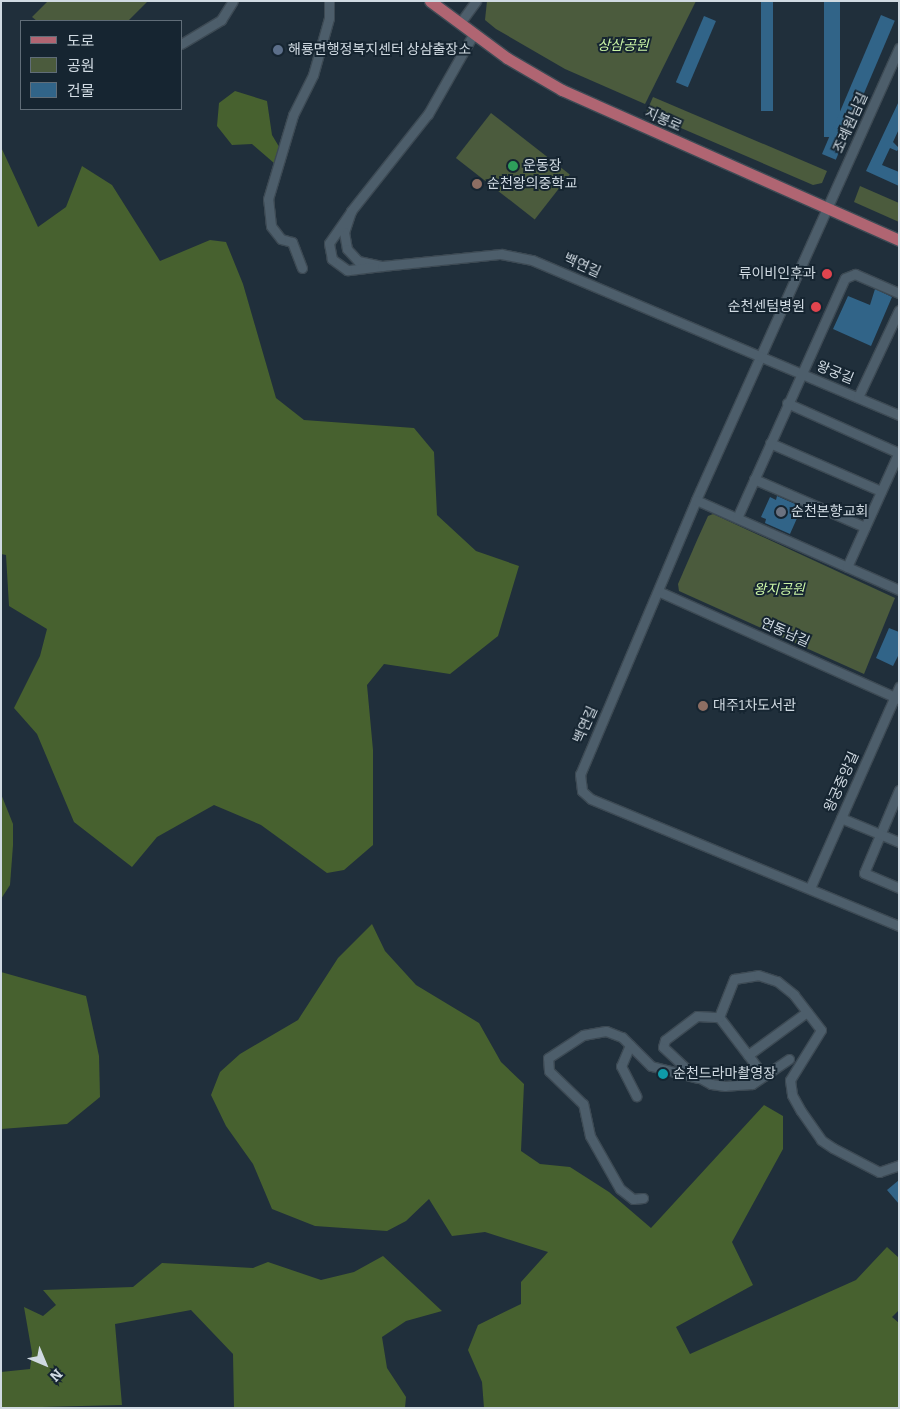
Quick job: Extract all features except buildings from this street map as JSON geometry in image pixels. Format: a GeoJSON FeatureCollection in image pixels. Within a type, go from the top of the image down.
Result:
{"type":"FeatureCollection","features":[{"type":"Feature","properties":{"kind":"main road","name":"지봉로"},"geometry":{"type":"LineString","coordinates":[[430,1],[474,33],[562,90],[899,240]]}},
{"type":"Feature","properties":{"kind":"street"},"geometry":{"type":"LineString","coordinates":[[182,43],[222,20],[233,1]]}},
{"type":"Feature","properties":{"kind":"street"},"geometry":{"type":"LineString","coordinates":[[302,268],[292,242],[281,239],[271,226],[268,199],[293,115],[313,75],[329,18],[329,1]]}},
{"type":"Feature","properties":{"kind":"street"},"geometry":{"type":"LineString","coordinates":[[460,23],[476,1]]}},
{"type":"Feature","properties":{"kind":"street","name":"백연길"},"geometry":{"type":"LineString","coordinates":[[474,33],[428,114],[329,243],[329,255],[347,270],[480,255],[516,256],[761,355]]}},
{"type":"Feature","properties":{"kind":"street","name":"조례원님길"},"geometry":{"type":"LineString","coordinates":[[828,209],[899,48]]}},
{"type":"Feature","properties":{"kind":"street","name":"백연길"},"geometry":{"type":"LineString","coordinates":[[828,209],[696,500],[660,592],[580,774],[582,790],[591,799],[899,926]]}},
{"type":"Feature","properties":{"kind":"street","name":"백연길"},"geometry":{"type":"LineString","coordinates":[[351,212],[344,232],[347,248],[358,261],[382,266]]}},
{"type":"Feature","properties":{"kind":"street"},"geometry":{"type":"LineString","coordinates":[[737,518],[787,403],[847,276],[856,275],[899,293]]}},
{"type":"Feature","properties":{"kind":"street"},"geometry":{"type":"LineString","coordinates":[[858,397],[899,310]]}},
{"type":"Feature","properties":{"kind":"street","name":"왕궁길"},"geometry":{"type":"LineString","coordinates":[[761,355],[899,416]]}},
{"type":"Feature","properties":{"kind":"street"},"geometry":{"type":"LineString","coordinates":[[787,403],[899,453],[847,567]]}},
{"type":"Feature","properties":{"kind":"street"},"geometry":{"type":"LineString","coordinates":[[770,443],[881,491]]}},
{"type":"Feature","properties":{"kind":"street"},"geometry":{"type":"LineString","coordinates":[[754,479],[865,527]]}},
{"type":"Feature","properties":{"kind":"street"},"geometry":{"type":"LineString","coordinates":[[696,500],[847,567],[898,587]]}},
{"type":"Feature","properties":{"kind":"street","name":"연동남길"},"geometry":{"type":"LineString","coordinates":[[660,592],[897,698]]}},
{"type":"Feature","properties":{"kind":"street","name":"왕궁중앙길"},"geometry":{"type":"LineString","coordinates":[[810,888],[897,698],[899,687]]}},
{"type":"Feature","properties":{"kind":"street"},"geometry":{"type":"LineString","coordinates":[[899,790],[864,874],[899,888]]}},
{"type":"Feature","properties":{"kind":"street"},"geometry":{"type":"LineString","coordinates":[[841,818],[899,842]]}},
{"type":"Feature","properties":{"kind":"street"},"geometry":{"type":"LineString","coordinates":[[719,1017],[734,979],[742,975],[777,981],[807,1012],[821,1030],[790,1080],[792,1095],[801,1111],[821,1140],[833,1148],[879,1172],[899,1164]]}},
{"type":"Feature","properties":{"kind":"street"},"geometry":{"type":"LineString","coordinates":[[748,1055],[807,1012]]}},
{"type":"Feature","properties":{"kind":"street"},"geometry":{"type":"LineString","coordinates":[[719,1017],[697,1016],[665,1040],[664,1046],[671,1056],[700,1078],[712,1084],[742,1086],[764,1076],[789,1059]]}},
{"type":"Feature","properties":{"kind":"street"},"geometry":{"type":"LineString","coordinates":[[719,1017],[764,1076]]}},
{"type":"Feature","properties":{"kind":"street"},"geometry":{"type":"LineString","coordinates":[[643,1198],[633,1199],[620,1189],[590,1136],[583,1104],[549,1071],[548,1065],[552,1055],[590,1032],[613,1033],[630,1045],[651,1066],[690,1078],[700,1078]]}},
{"type":"Feature","properties":{"kind":"street"},"geometry":{"type":"LineString","coordinates":[[630,1045],[621,1066],[636,1096]]}},
{"type":"Feature","properties":{"kind":"green space"},"geometry":{"type":"Polygon","coordinates":[[[48,1],[148,1],[129,20],[36,20],[32,17],[48,1]]]}},
{"type":"Feature","properties":{"kind":"green space","name":"상삼공원"},"geometry":{"type":"Polygon","coordinates":[[[487,1],[696,1],[645,104],[565,69],[496,29],[485,20],[487,1]]]}},
{"type":"Feature","properties":{"kind":"green space"},"geometry":{"type":"Polygon","coordinates":[[[235,91],[267,101],[272,135],[281,150],[274,163],[252,144],[232,145],[217,126],[219,103],[235,91]]]}},
{"type":"Feature","properties":{"kind":"green space"},"geometry":{"type":"Polygon","coordinates":[[[653,97],[827,171],[822,183],[813,185],[646,113],[653,97]]]}},
{"type":"Feature","properties":{"kind":"green space","name":"운동장"},"geometry":{"type":"Polygon","coordinates":[[[491,113],[570,175],[535,219],[456,158],[491,113]]]}},
{"type":"Feature","properties":{"kind":"green space"},"geometry":{"type":"Polygon","coordinates":[[[1,147],[38,227],[66,207],[82,166],[112,185],[160,261],[210,240],[226,242],[243,284],[276,398],[304,420],[414,428],[434,452],[437,515],[476,551],[519,566],[498,636],[450,674],[384,664],[367,685],[373,750],[373,845],[344,870],[327,873],[261,825],[214,805],[157,837],[132,867],[74,822],[37,734],[14,708],[40,656],[47,629],[9,606],[6,555],[1,554],[1,147]]]}},
{"type":"Feature","properties":{"kind":"green space"},"geometry":{"type":"Polygon","coordinates":[[[860,186],[899,203],[899,222],[854,202],[860,186]]]}},
{"type":"Feature","properties":{"kind":"green space","name":"왕지공원"},"geometry":{"type":"Polygon","coordinates":[[[713,514],[895,598],[864,674],[679,591],[678,584],[698,538],[708,516],[713,514]]]}},
{"type":"Feature","properties":{"kind":"green space"},"geometry":{"type":"Polygon","coordinates":[[[1,794],[13,824],[13,845],[10,885],[1,899],[1,794]]]}},
{"type":"Feature","properties":{"kind":"green space"},"geometry":{"type":"Polygon","coordinates":[[[372,924],[385,951],[416,985],[479,1023],[501,1062],[524,1084],[521,1151],[540,1164],[570,1167],[609,1192],[651,1228],[764,1105],[783,1116],[783,1149],[732,1242],[753,1285],[676,1327],[690,1354],[856,1280],[887,1247],[899,1258],[899,1310],[892,1317],[899,1323],[899,1408],[484,1408],[482,1382],[468,1350],[478,1325],[521,1304],[521,1282],[548,1252],[485,1232],[452,1236],[429,1199],[406,1221],[387,1231],[315,1226],[272,1209],[253,1164],[226,1126],[211,1095],[220,1072],[240,1054],[298,1020],[338,958],[372,924]]]}},
{"type":"Feature","properties":{"kind":"green space"},"geometry":{"type":"Polygon","coordinates":[[[1,972],[86,996],[99,1056],[100,1097],[67,1124],[1,1129],[1,972]]]}},
{"type":"Feature","properties":{"kind":"green space"},"geometry":{"type":"Polygon","coordinates":[[[383,1256],[442,1311],[406,1321],[382,1337],[387,1368],[406,1397],[405,1408],[234,1408],[233,1354],[191,1310],[115,1324],[122,1405],[1,1408],[1,1372],[30,1369],[32,1353],[24,1307],[43,1316],[56,1305],[43,1290],[133,1287],[162,1263],[253,1268],[268,1262],[321,1280],[354,1272],[383,1256]]]}},
{"type":"Feature","properties":{"kind":"place","name":"해룡면행정복지센터 상삼출장소"},"geometry":{"type":"Point","coordinates":[278,50]}},
{"type":"Feature","properties":{"kind":"place","name":"운동장"},"geometry":{"type":"Point","coordinates":[513,166]}},
{"type":"Feature","properties":{"kind":"place","name":"순천왕의중학교"},"geometry":{"type":"Point","coordinates":[477,184]}},
{"type":"Feature","properties":{"kind":"place","name":"류이비인후과"},"geometry":{"type":"Point","coordinates":[827,274]}},
{"type":"Feature","properties":{"kind":"place","name":"순천센텀병원"},"geometry":{"type":"Point","coordinates":[816,307]}},
{"type":"Feature","properties":{"kind":"place","name":"순천본향교회"},"geometry":{"type":"Point","coordinates":[781,512]}},
{"type":"Feature","properties":{"kind":"place","name":"대주1차도서관"},"geometry":{"type":"Point","coordinates":[703,706]}},
{"type":"Feature","properties":{"kind":"place","name":"순천드라마촬영장"},"geometry":{"type":"Point","coordinates":[663,1074]}}]}
